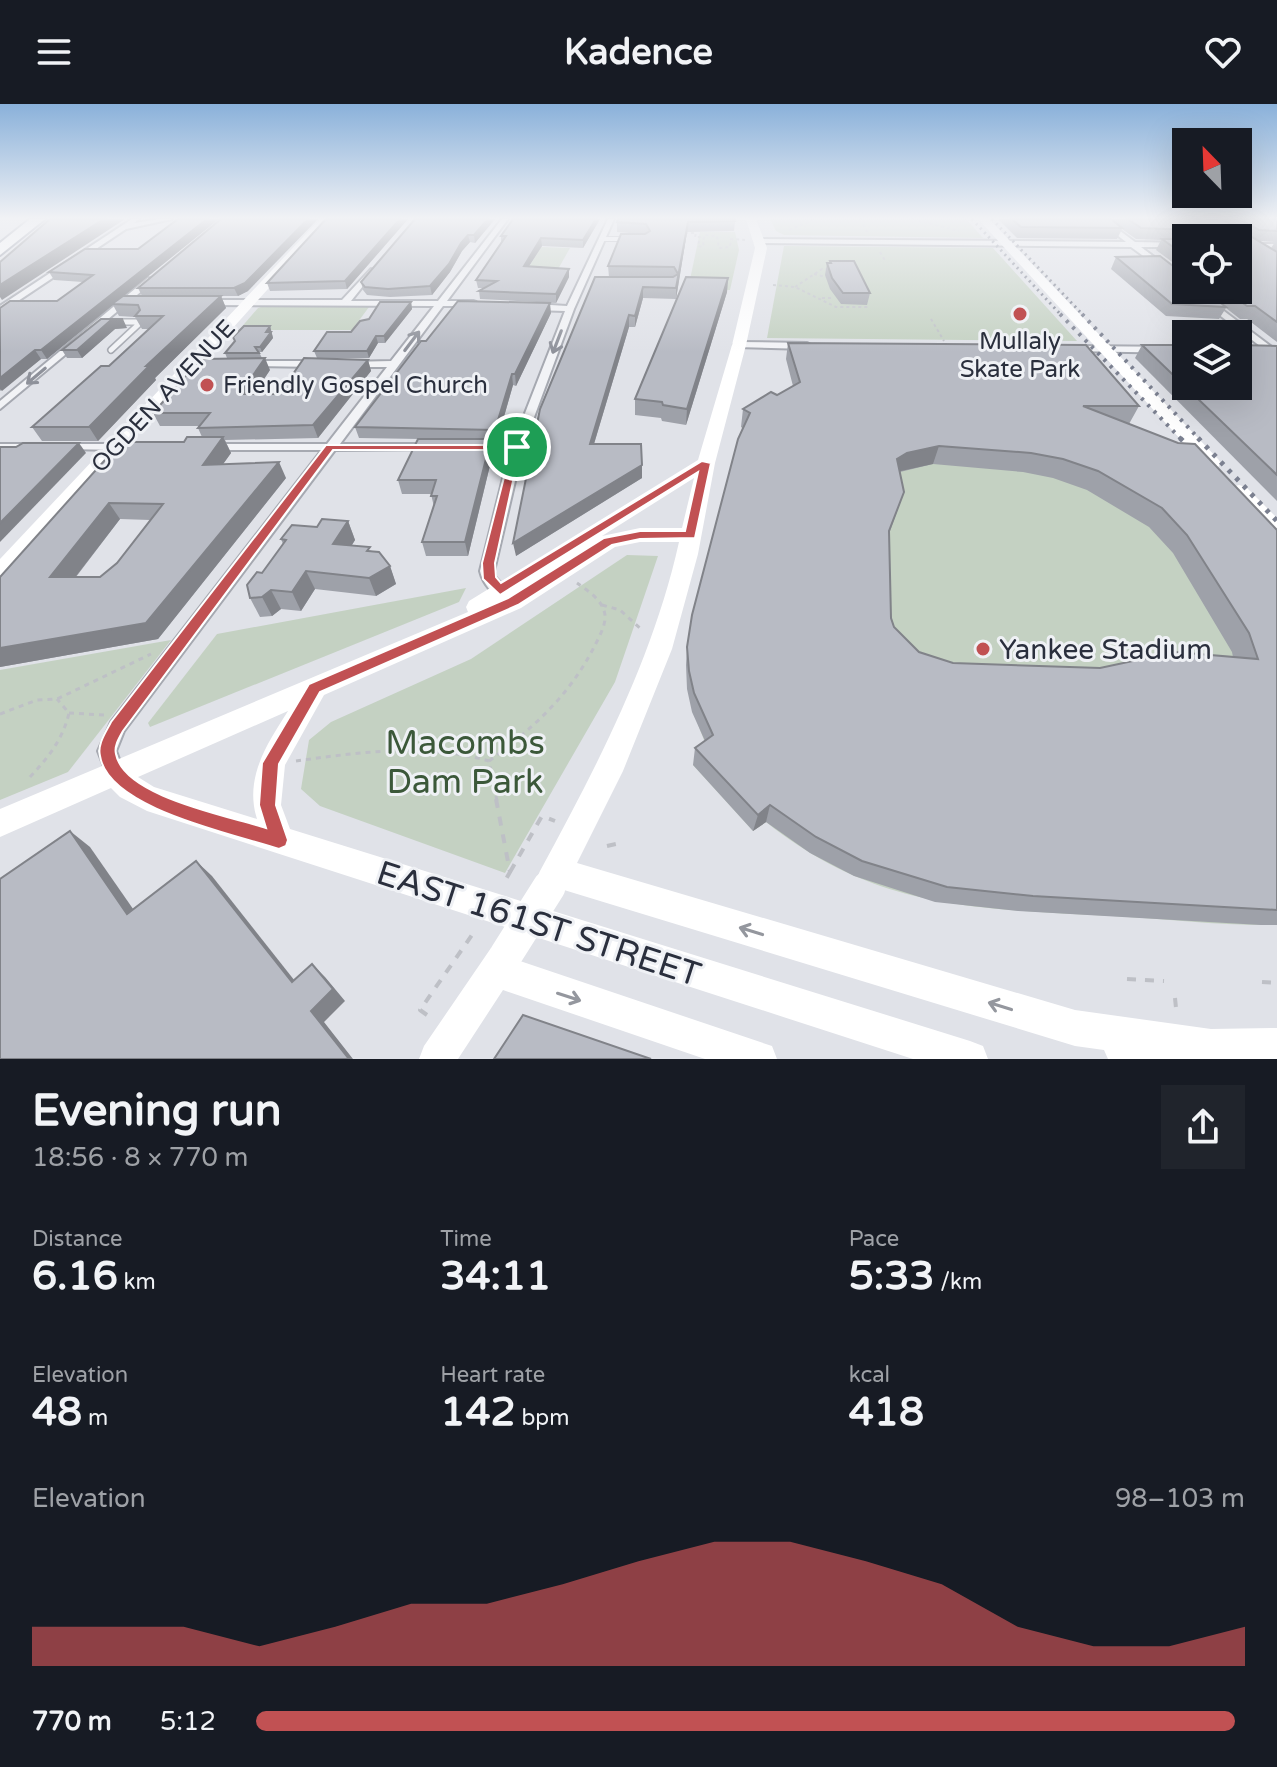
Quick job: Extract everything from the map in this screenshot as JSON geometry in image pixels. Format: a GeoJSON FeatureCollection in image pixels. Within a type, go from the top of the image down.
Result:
{"type":"FeatureCollection","features":[{"type":"Feature","properties":{"kind":"main road","name":"OGDEN AVENUE"},"geometry":{"type":"LineString","coordinates":[[0,573],[116,447],[201,364],[249,302],[285,264]]}},
{"type":"Feature","properties":{"kind":"main road"},"geometry":{"type":"LineString","coordinates":[[439,1037],[501,963],[553,879],[609,771],[645,690],[669,618],[757,264]]}},
{"type":"Feature","properties":{"kind":"main road"},"geometry":{"type":"LineString","coordinates":[[1026,264],[1274,526]]}},
{"type":"Feature","properties":{"kind":"main road"},"geometry":{"type":"LineString","coordinates":[[506,596],[706,463]]}},
{"type":"Feature","properties":{"kind":"main road"},"geometry":{"type":"LineString","coordinates":[[0,823],[445,632],[609,541],[640,535],[690,535]]}},
{"type":"Feature","properties":{"kind":"main road"},"geometry":{"type":"LineString","coordinates":[[279,840],[267,805],[271,763],[315,688]]}},
{"type":"Feature","properties":{"kind":"main road","name":"EAST 161ST STREET"},"geometry":{"type":"LineString","coordinates":[[115,773],[130,788],[147,798],[970,1059]]}},
{"type":"Feature","properties":{"kind":"main road","name":"EAST 161ST STREET"},"geometry":{"type":"LineString","coordinates":[[553,879],[1075,1028],[1211,1047],[1277,1046]]}},
{"type":"Feature","properties":{"kind":"main road","name":"EAST 161ST STREET"},"geometry":{"type":"LineString","coordinates":[[501,963],[759,1059]]}},
{"type":"Feature","properties":{"kind":"main road"},"geometry":{"type":"LineString","coordinates":[[1075,1028],[1157,1059]]}},
{"type":"Feature","properties":{"kind":"street"},"geometry":{"type":"LineString","coordinates":[[0,310],[69,264]]}},
{"type":"Feature","properties":{"kind":"street"},"geometry":{"type":"LineString","coordinates":[[345,302],[377,264]]}},
{"type":"Feature","properties":{"kind":"street"},"geometry":{"type":"LineString","coordinates":[[115,773],[107,751],[117,727],[471,264]]}},
{"type":"Feature","properties":{"kind":"street"},"geometry":{"type":"LineString","coordinates":[[506,596],[489,579],[488,563],[517,447],[591,264]]}},
{"type":"Feature","properties":{"kind":"street"},"geometry":{"type":"LineString","coordinates":[[0,406],[158,274]]}},
{"type":"Feature","properties":{"kind":"street"},"geometry":{"type":"LineString","coordinates":[[125,302],[138,302]]}},
{"type":"Feature","properties":{"kind":"street"},"geometry":{"type":"LineString","coordinates":[[193,302],[484,305]]}},
{"type":"Feature","properties":{"kind":"street"},"geometry":{"type":"LineString","coordinates":[[1209,304],[1274,352]]}},
{"type":"Feature","properties":{"kind":"street"},"geometry":{"type":"LineString","coordinates":[[528,307],[570,309]]}},
{"type":"Feature","properties":{"kind":"street"},"geometry":{"type":"LineString","coordinates":[[739,345],[823,346]]}},
{"type":"Feature","properties":{"kind":"street"},"geometry":{"type":"LineString","coordinates":[[1056,348],[1172,350]]}},
{"type":"Feature","properties":{"kind":"street"},"geometry":{"type":"LineString","coordinates":[[1252,350],[1274,352]]}},
{"type":"Feature","properties":{"kind":"street"},"geometry":{"type":"LineString","coordinates":[[234,364],[325,364]]}},
{"type":"Feature","properties":{"kind":"street"},"geometry":{"type":"LineString","coordinates":[[341,364],[395,364]]}},
{"type":"Feature","properties":{"kind":"street"},"geometry":{"type":"LineString","coordinates":[[0,447],[135,447]]}},
{"type":"Feature","properties":{"kind":"street"},"geometry":{"type":"LineString","coordinates":[[197,447],[438,447]]}},
{"type":"Feature","properties":{"kind":"street"},"geometry":{"type":"LineString","coordinates":[[470,447],[517,447]]}},
{"type":"Feature","properties":{"kind":"lane"},"geometry":{"type":"LineString","coordinates":[[583,281],[594,281]]}},
{"type":"Feature","properties":{"kind":"lane"},"geometry":{"type":"LineString","coordinates":[[101,322],[141,322],[111,350]]}},
{"type":"Feature","properties":{"kind":"path"},"geometry":{"type":"LineString","coordinates":[[795,287],[822,269],[836,269]]}},
{"type":"Feature","properties":{"kind":"path"},"geometry":{"type":"LineString","coordinates":[[814,274],[826,277]]}},
{"type":"Feature","properties":{"kind":"path"},"geometry":{"type":"LineString","coordinates":[[773,285],[795,287],[836,307],[868,307]]}},
{"type":"Feature","properties":{"kind":"path"},"geometry":{"type":"LineString","coordinates":[[819,298],[834,298]]}},
{"type":"Feature","properties":{"kind":"path"},"geometry":{"type":"LineString","coordinates":[[931,319],[944,341]]}},
{"type":"Feature","properties":{"kind":"path"},"geometry":{"type":"LineString","coordinates":[[489,761],[540,724],[574,685],[606,618],[602,605],[577,583]]}},
{"type":"Feature","properties":{"kind":"path"},"geometry":{"type":"LineString","coordinates":[[602,605],[614,606],[627,613],[642,630]]}},
{"type":"Feature","properties":{"kind":"path"},"geometry":{"type":"LineString","coordinates":[[0,714],[37,700],[57,699],[153,654]]}},
{"type":"Feature","properties":{"kind":"path"},"geometry":{"type":"LineString","coordinates":[[57,699],[69,713],[104,715]]}},
{"type":"Feature","properties":{"kind":"path"},"geometry":{"type":"LineString","coordinates":[[30,777],[52,753],[67,726],[69,713]]}},
{"type":"Feature","properties":{"kind":"path"},"geometry":{"type":"LineString","coordinates":[[292,761],[369,752],[412,752],[469,754],[489,761]]}},
{"type":"Feature","properties":{"kind":"path"},"geometry":{"type":"LineString","coordinates":[[489,761],[510,872]]}},
{"type":"Feature","properties":{"kind":"path"},"geometry":{"type":"LineString","coordinates":[[505,881],[542,816],[555,821]]}},
{"type":"Feature","properties":{"kind":"path"},"geometry":{"type":"LineString","coordinates":[[607,846],[616,844]]}},
{"type":"Feature","properties":{"kind":"path"},"geometry":{"type":"LineString","coordinates":[[439,1037],[420,1010],[472,935]]}},
{"type":"Feature","properties":{"kind":"path"},"geometry":{"type":"LineString","coordinates":[[1127,979],[1164,981]]}},
{"type":"Feature","properties":{"kind":"path"},"geometry":{"type":"LineString","coordinates":[[1262,982],[1277,983]]}},
{"type":"Feature","properties":{"kind":"path"},"geometry":{"type":"LineString","coordinates":[[1175,998],[1176,1008]]}},
{"type":"Feature","properties":{"kind":"green space"},"geometry":{"type":"Polygon","coordinates":[[[531,264],[561,264],[557,271],[527,270],[531,264]]]}},
{"type":"Feature","properties":{"kind":"green space"},"geometry":{"type":"Polygon","coordinates":[[[693,264],[736,264],[730,290],[688,289],[693,264]]]}},
{"type":"Feature","properties":{"kind":"green space"},"geometry":{"type":"Polygon","coordinates":[[[781,264],[1007,264],[1077,341],[767,338],[781,264]]]}},
{"type":"Feature","properties":{"kind":"green space"},"geometry":{"type":"Polygon","coordinates":[[[369,307],[352,330],[239,330],[258,308],[369,307]]]}},
{"type":"Feature","properties":{"kind":"green space","name":"Yankee Stadium"},"geometry":{"type":"Polygon","coordinates":[[[1030,403],[1277,567],[1277,925],[973,906],[889,889],[848,873],[807,851],[766,822],[753,831],[693,765],[710,753],[690,694],[690,633],[748,431],[741,427],[768,409],[1030,403]]]}},
{"type":"Feature","properties":{"kind":"green space","name":"Macombs Dam Park"},"geometry":{"type":"Polygon","coordinates":[[[627,555],[658,556],[615,682],[505,873],[320,806],[301,789],[309,740],[331,722],[471,659],[627,555]]]}},
{"type":"Feature","properties":{"kind":"green space","name":"Macombs Dam Park"},"geometry":{"type":"Polygon","coordinates":[[[466,588],[459,602],[150,727],[148,723],[217,634],[466,588]]]}},
{"type":"Feature","properties":{"kind":"green space"},"geometry":{"type":"Polygon","coordinates":[[[171,640],[68,772],[0,800],[0,670],[171,640]]]}},
{"type":"Feature","properties":{"kind":"building"},"geometry":{"type":"Polygon","coordinates":[[[0,264],[34,264],[0,285],[0,264]]]}},
{"type":"Feature","properties":{"kind":"building"},"geometry":{"type":"Polygon","coordinates":[[[62,264],[151,264],[41,350],[35,350],[0,378],[0,308],[10,301],[57,301],[93,275],[49,272],[62,264]]]}},
{"type":"Feature","properties":{"kind":"building"},"geometry":{"type":"Polygon","coordinates":[[[167,264],[264,264],[245,283],[234,288],[138,288],[167,264]]]}},
{"type":"Feature","properties":{"kind":"building"},"geometry":{"type":"Polygon","coordinates":[[[285,264],[360,264],[345,281],[267,283],[285,264]]]}},
{"type":"Feature","properties":{"kind":"building"},"geometry":{"type":"Polygon","coordinates":[[[377,264],[449,264],[430,286],[388,289],[365,287],[361,282],[377,264]]]}},
{"type":"Feature","properties":{"kind":"building"},"geometry":{"type":"Polygon","coordinates":[[[487,264],[525,264],[524,266],[569,269],[556,294],[479,291],[497,281],[476,280],[487,264]]]}},
{"type":"Feature","properties":{"kind":"building"},"geometry":{"type":"Polygon","coordinates":[[[680,264],[676,288],[643,287],[635,316],[629,315],[590,444],[641,444],[642,465],[513,543],[540,409],[595,277],[673,277],[678,274],[674,267],[608,266],[680,264]]]}},
{"type":"Feature","properties":{"kind":"building"},"geometry":{"type":"Polygon","coordinates":[[[827,264],[855,264],[870,293],[843,293],[832,278],[827,264]]]}},
{"type":"Feature","properties":{"kind":"building"},"geometry":{"type":"Polygon","coordinates":[[[1124,264],[1170,264],[1172,304],[1124,264]]]}},
{"type":"Feature","properties":{"kind":"building"},"geometry":{"type":"Polygon","coordinates":[[[1252,264],[1277,264],[1277,322],[1255,306],[1244,304],[1252,304],[1252,264]]]}},
{"type":"Feature","properties":{"kind":"building"},"geometry":{"type":"Polygon","coordinates":[[[686,277],[728,278],[687,409],[635,399],[686,277]]]}},
{"type":"Feature","properties":{"kind":"building"},"geometry":{"type":"Polygon","coordinates":[[[123,296],[221,296],[146,366],[149,366],[89,427],[32,427],[101,366],[109,366],[163,316],[135,316],[140,310],[138,305],[112,304],[123,296]]]}},
{"type":"Feature","properties":{"kind":"building"},"geometry":{"type":"Polygon","coordinates":[[[458,301],[550,303],[515,374],[512,374],[495,430],[355,427],[421,341],[426,341],[458,301]]]}},
{"type":"Feature","properties":{"kind":"building"},"geometry":{"type":"Polygon","coordinates":[[[380,302],[411,302],[384,336],[376,336],[367,351],[314,351],[327,332],[351,332],[360,321],[369,319],[380,302]]]}},
{"type":"Feature","properties":{"kind":"building"},"geometry":{"type":"Polygon","coordinates":[[[1172,304],[1222,304],[1226,307],[1172,304]]]}},
{"type":"Feature","properties":{"kind":"building"},"geometry":{"type":"Polygon","coordinates":[[[101,319],[123,319],[110,321],[77,350],[62,350],[101,319]]]}},
{"type":"Feature","properties":{"kind":"building"},"geometry":{"type":"Polygon","coordinates":[[[244,326],[270,326],[266,332],[271,332],[260,347],[255,347],[259,353],[225,353],[235,341],[233,337],[244,326]]]}},
{"type":"Feature","properties":{"kind":"building","name":"Yankee Stadium"},"geometry":{"type":"Polygon","coordinates":[[[788,343],[1086,345],[1139,406],[1083,406],[1178,443],[1195,444],[1277,530],[1277,910],[1033,896],[947,887],[862,861],[816,837],[770,805],[758,815],[695,748],[713,735],[694,693],[687,647],[692,615],[738,439],[750,413],[743,409],[771,392],[777,395],[800,382],[788,343]],[[939,446],[907,453],[897,459],[904,492],[889,531],[891,618],[894,627],[919,652],[953,663],[1100,668],[1175,652],[1258,659],[1249,633],[1187,535],[1162,508],[1098,471],[1063,459],[1031,453],[939,446]]]}},
{"type":"Feature","properties":{"kind":"building"},"geometry":{"type":"Polygon","coordinates":[[[1142,345],[1172,345],[1172,374],[1142,345]]]}},
{"type":"Feature","properties":{"kind":"building"},"geometry":{"type":"Polygon","coordinates":[[[1252,345],[1277,346],[1277,475],[1199,400],[1252,400],[1252,345]]]}},
{"type":"Feature","properties":{"kind":"building"},"geometry":{"type":"Polygon","coordinates":[[[265,358],[240,394],[275,394],[282,390],[304,358],[368,360],[313,425],[198,428],[210,413],[153,413],[201,359],[265,358]]]}},
{"type":"Feature","properties":{"kind":"building"},"geometry":{"type":"Polygon","coordinates":[[[187,437],[223,437],[203,465],[279,462],[146,623],[0,648],[0,577],[121,442],[184,442],[187,437]],[[109,503],[50,577],[100,577],[117,563],[163,504],[109,503]]]}},
{"type":"Feature","properties":{"kind":"building"},"geometry":{"type":"Polygon","coordinates":[[[418,439],[491,439],[465,542],[422,542],[437,496],[431,496],[436,480],[398,480],[418,439]]]}},
{"type":"Feature","properties":{"kind":"building"},"geometry":{"type":"Polygon","coordinates":[[[23,443],[79,443],[0,523],[0,447],[16,447],[23,443]]]}},
{"type":"Feature","properties":{"kind":"building"},"geometry":{"type":"Polygon","coordinates":[[[322,519],[348,521],[333,544],[370,547],[367,551],[379,552],[390,566],[369,578],[306,571],[292,592],[271,590],[262,597],[250,598],[247,585],[257,572],[262,573],[286,540],[281,539],[292,525],[317,527],[322,519]]]}},
{"type":"Feature","properties":{"kind":"building"},"geometry":{"type":"Polygon","coordinates":[[[70,831],[127,914],[196,861],[292,982],[312,964],[333,989],[311,1011],[349,1059],[0,1059],[0,879],[70,831]]]}},
{"type":"Feature","properties":{"kind":"building"},"geometry":{"type":"Polygon","coordinates":[[[523,1015],[651,1059],[494,1059],[523,1015]]]}},
{"type":"Feature","properties":{"kind":"railway"},"geometry":{"type":"LineString","coordinates":[[1013,264],[1062,316]]}},
{"type":"Feature","properties":{"kind":"railway"},"geometry":{"type":"LineString","coordinates":[[1034,264],[1084,316]]}},
{"type":"Feature","properties":{"kind":"railway"},"geometry":{"type":"LineString","coordinates":[[1060,314],[1182,440]]}},
{"type":"Feature","properties":{"kind":"railway"},"geometry":{"type":"LineString","coordinates":[[1082,314],[1200,440]]}},
{"type":"Feature","properties":{"kind":"railway"},"geometry":{"type":"LineString","coordinates":[[1198,438],[1277,521]]}},
{"type":"Feature","properties":{"kind":"railway"},"geometry":{"type":"LineString","coordinates":[[1182,440],[1201,459]]}},
{"type":"Feature","properties":{"kind":"place","name":"Mullaly Skate Park"},"geometry":{"type":"Point","coordinates":[1020,314]}},
{"type":"Feature","properties":{"kind":"place","name":"Friendly Gospel Church"},"geometry":{"type":"Point","coordinates":[207,385]}},
{"type":"Feature","properties":{"kind":"place","name":"Yankee Stadium"},"geometry":{"type":"Point","coordinates":[983,649]}},
{"type":"Feature","properties":{"kind":"route"},"geometry":{"type":"LineString","coordinates":[[330,447],[517,447],[487,571],[489,579],[500,590],[706,463],[690,535],[640,535],[609,541],[513,602],[315,688],[284,735],[271,763],[267,805],[279,840],[147,798],[130,788],[115,773],[107,751],[111,736],[330,447]]}}]}
